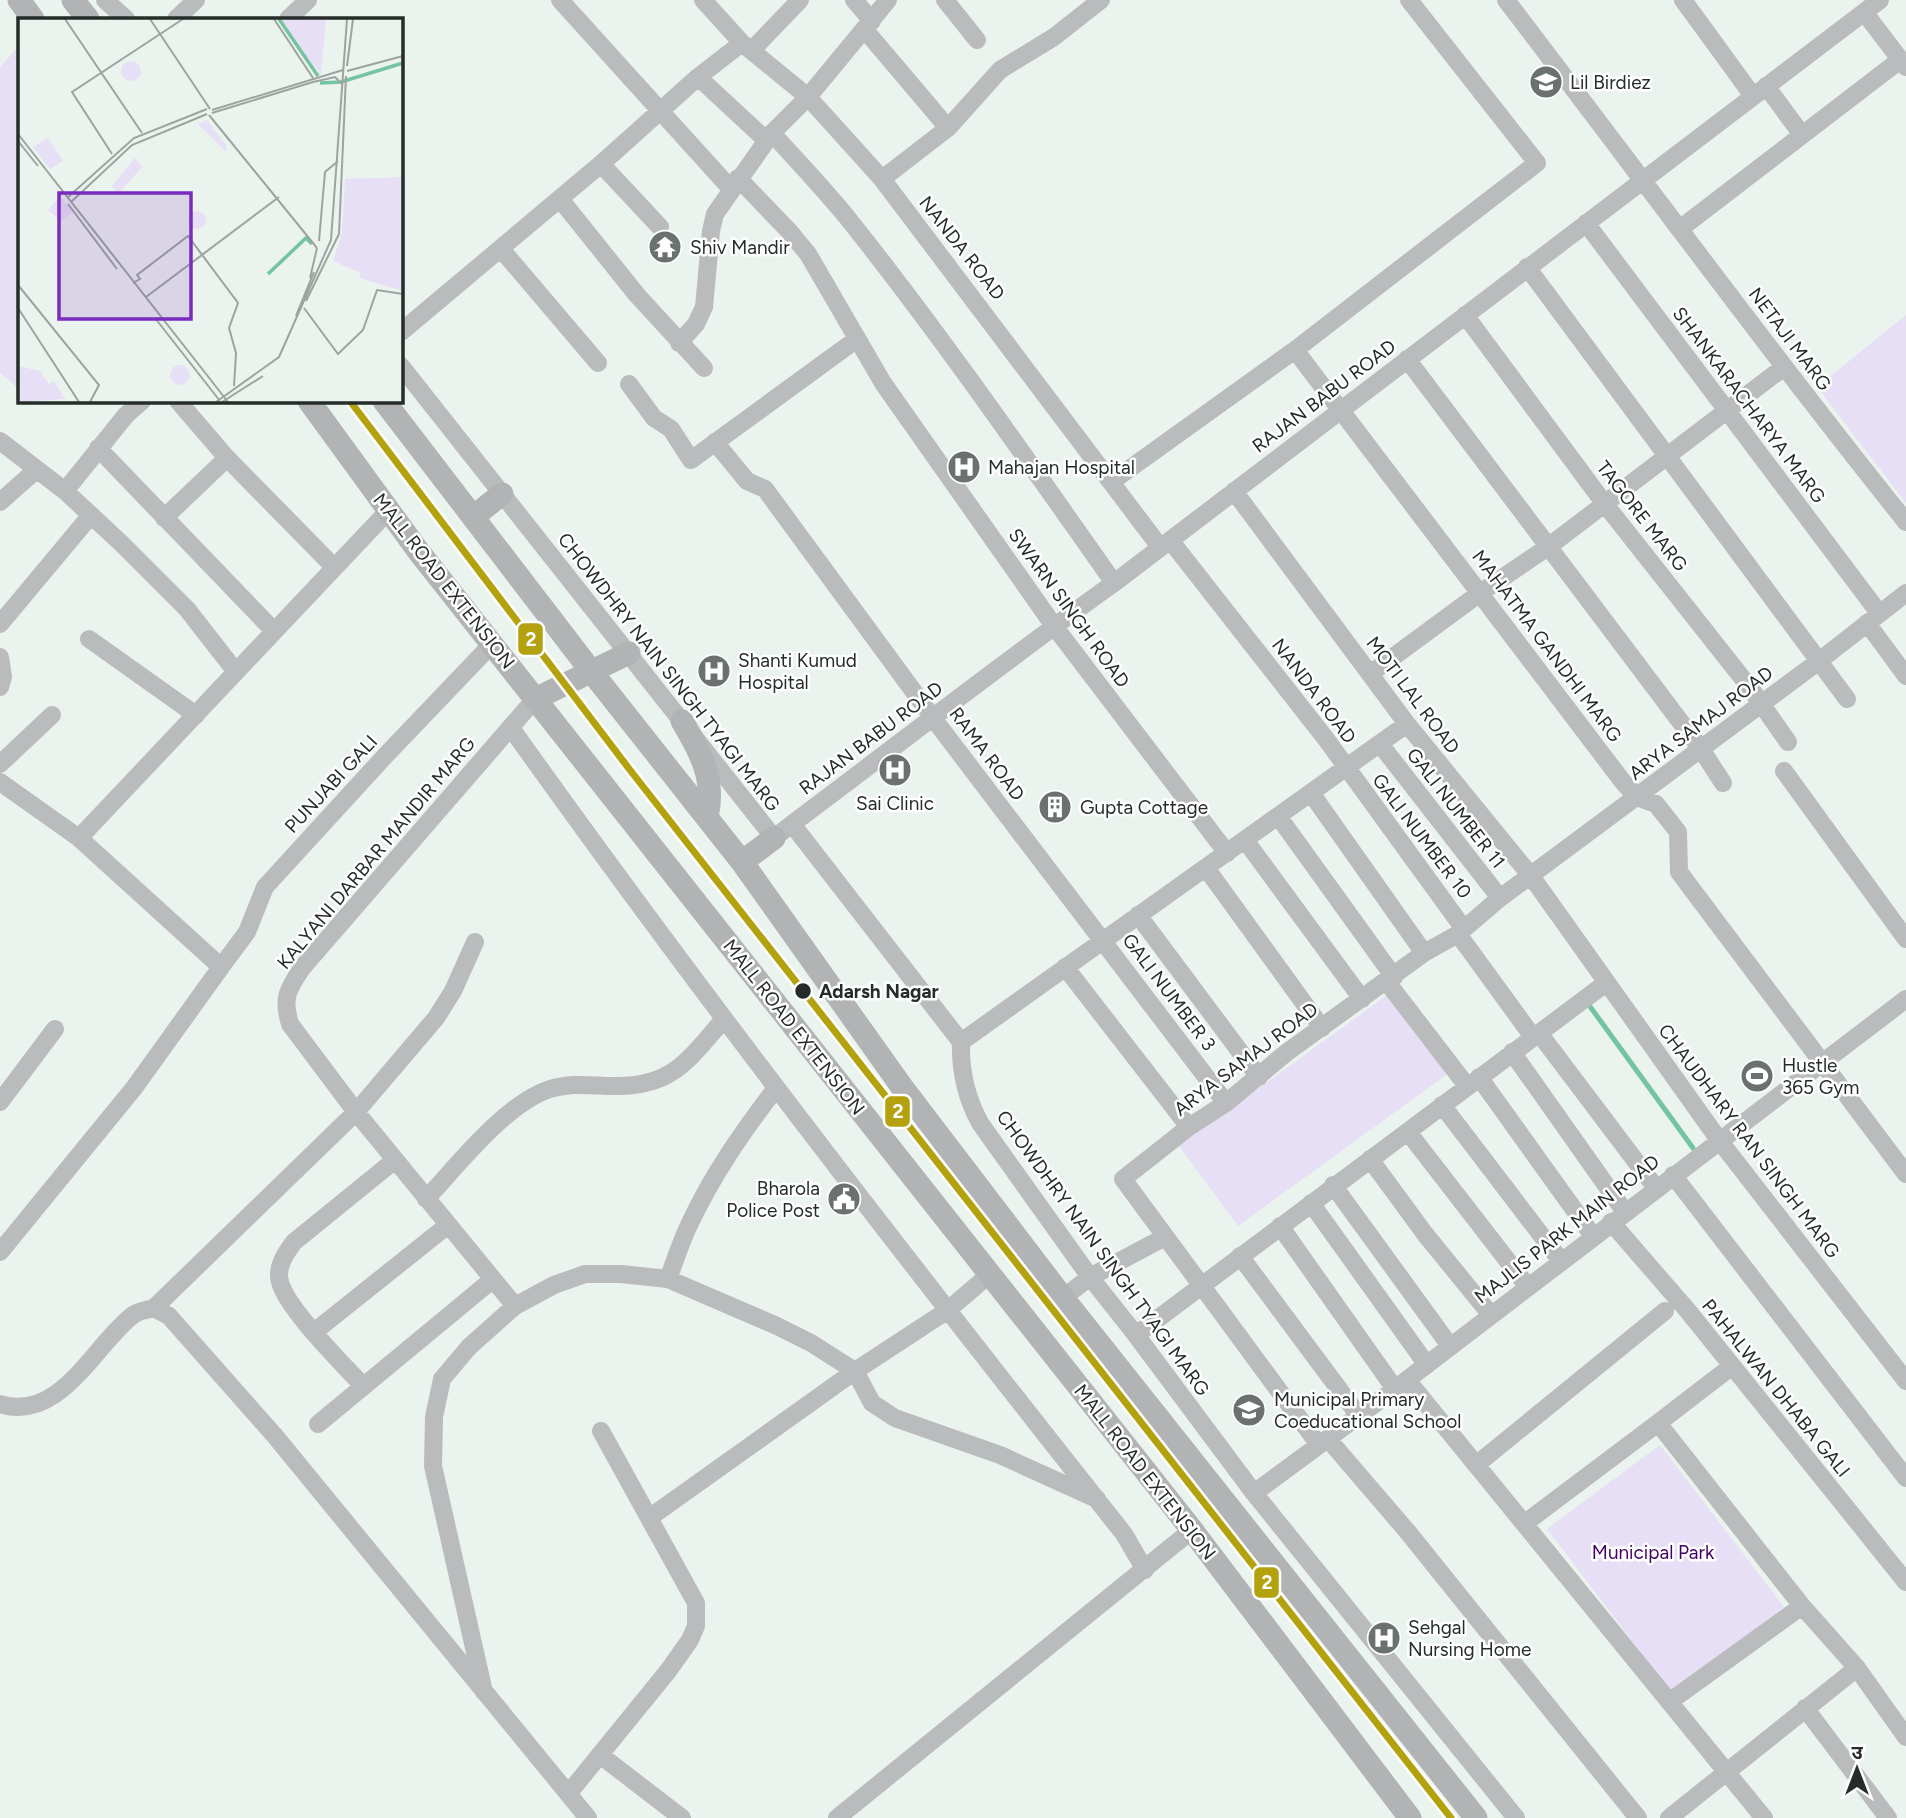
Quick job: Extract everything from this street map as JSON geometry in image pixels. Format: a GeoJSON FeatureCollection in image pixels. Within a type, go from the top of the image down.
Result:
{"type":"FeatureCollection","features":[{"type":"Feature","properties":{"kind":"main road"},"geometry":{"type":"LineString","coordinates":[[19,0],[32,18]]}},
{"type":"Feature","properties":{"kind":"main road"},"geometry":{"type":"LineString","coordinates":[[73,0],[87,18]]}},
{"type":"Feature","properties":{"kind":"main road","name":"MALL ROAD EXTENSION"},"geometry":{"type":"LineString","coordinates":[[310,402],[492,644],[1192,1530],[1410,1818]]}},
{"type":"Feature","properties":{"kind":"main road"},"geometry":{"type":"LineString","coordinates":[[385,402],[591,671],[742,862],[902,1087],[1063,1298],[1476,1818]]}},
{"type":"Feature","properties":{"kind":"main road"},"geometry":{"type":"LineString","coordinates":[[474,517],[502,494]]}},
{"type":"Feature","properties":{"kind":"main road"},"geometry":{"type":"LineString","coordinates":[[536,699],[629,653]]}},
{"type":"Feature","properties":{"kind":"main road"},"geometry":{"type":"LineString","coordinates":[[682,721],[701,752],[708,776],[710,798],[707,817]]}},
{"type":"Feature","properties":{"kind":"main road"},"geometry":{"type":"LineString","coordinates":[[742,862],[774,838]]}},
{"type":"Feature","properties":{"kind":"street"},"geometry":{"type":"LineString","coordinates":[[105,0],[125,18]]}},
{"type":"Feature","properties":{"kind":"street"},"geometry":{"type":"LineString","coordinates":[[177,18],[196,0]]}},
{"type":"Feature","properties":{"kind":"street"},"geometry":{"type":"LineString","coordinates":[[289,18],[308,0]]}},
{"type":"Feature","properties":{"kind":"street","name":"SWARN SINGH ROAD"},"geometry":{"type":"LineString","coordinates":[[560,0],[660,110],[735,184],[789,231],[808,254],[883,383],[1054,626],[1227,853]]}},
{"type":"Feature","properties":{"kind":"street","name":"NANDA ROAD"},"geometry":{"type":"LineString","coordinates":[[703,0],[747,47],[808,97],[882,178],[1111,482],[1165,543],[1326,739],[1345,768]]}},
{"type":"Feature","properties":{"kind":"street"},"geometry":{"type":"LineString","coordinates":[[854,0],[868,25],[948,128]]}},
{"type":"Feature","properties":{"kind":"street"},"geometry":{"type":"LineString","coordinates":[[679,343],[695,324],[704,307],[715,214],[769,137],[808,97],[888,0]]}},
{"type":"Feature","properties":{"kind":"street"},"geometry":{"type":"LineString","coordinates":[[945,0],[977,40]]}},
{"type":"Feature","properties":{"kind":"street"},"geometry":{"type":"LineString","coordinates":[[882,178],[948,128],[1000,70],[1054,37],[1101,0]]}},
{"type":"Feature","properties":{"kind":"street"},"geometry":{"type":"LineString","coordinates":[[1111,482],[1295,350],[1537,163],[1409,0]]}},
{"type":"Feature","properties":{"kind":"street","name":"NETAJI MARG"},"geometry":{"type":"LineString","coordinates":[[1506,0],[1784,367],[1906,522]]}},
{"type":"Feature","properties":{"kind":"street"},"geometry":{"type":"LineString","coordinates":[[1683,0],[1759,91],[1797,128]]}},
{"type":"Feature","properties":{"kind":"street","name":"RAJAN BABU ROAD"},"geometry":{"type":"LineString","coordinates":[[792,824],[1114,583],[1880,0]]}},
{"type":"Feature","properties":{"kind":"street"},"geometry":{"type":"LineString","coordinates":[[402,331],[601,164],[698,77],[747,47],[790,4]]}},
{"type":"Feature","properties":{"kind":"street"},"geometry":{"type":"LineString","coordinates":[[1681,228],[1903,64],[1864,12]]}},
{"type":"Feature","properties":{"kind":"street"},"geometry":{"type":"LineString","coordinates":[[698,77],[769,137],[848,218],[990,407],[1114,583]]}},
{"type":"Feature","properties":{"kind":"street"},"geometry":{"type":"LineString","coordinates":[[601,164],[660,227]]}},
{"type":"Feature","properties":{"kind":"street"},"geometry":{"type":"LineString","coordinates":[[560,199],[612,266],[704,368]]}},
{"type":"Feature","properties":{"kind":"street","name":"SHANKARACHARYA MARG"},"geometry":{"type":"LineString","coordinates":[[1586,223],[1726,410],[1873,618],[1906,676]]}},
{"type":"Feature","properties":{"kind":"street"},"geometry":{"type":"LineString","coordinates":[[501,249],[598,363]]}},
{"type":"Feature","properties":{"kind":"street"},"geometry":{"type":"LineString","coordinates":[[1527,267],[1847,699]]}},
{"type":"Feature","properties":{"kind":"street","name":"TAGORE MARG"},"geometry":{"type":"LineString","coordinates":[[1465,315],[1604,503],[1788,741]]}},
{"type":"Feature","properties":{"kind":"street"},"geometry":{"type":"LineString","coordinates":[[629,384],[654,418],[671,429],[691,460],[857,339]]}},
{"type":"Feature","properties":{"kind":"street","name":"MAHATMA GANDHI MARG"},"geometry":{"type":"LineString","coordinates":[[1295,350],[1637,797],[1656,804],[1678,832],[1679,872],[1906,1174]]}},
{"type":"Feature","properties":{"kind":"street"},"geometry":{"type":"LineString","coordinates":[[1406,359],[1701,750],[1723,783]]}},
{"type":"Feature","properties":{"kind":"street","name":"CHOWDHRY NAIN SINGH TYAGI MARG"},"geometry":{"type":"LineString","coordinates":[[402,367],[774,838],[792,824],[961,1042],[960,1058],[968,1099],[980,1123],[1090,1277],[1254,1493],[1516,1818]]}},
{"type":"Feature","properties":{"kind":"street"},"geometry":{"type":"LineString","coordinates":[[1370,674],[1548,547],[1784,367]]}},
{"type":"Feature","properties":{"kind":"street"},"geometry":{"type":"LineString","coordinates":[[65,491],[126,415],[141,402]]}},
{"type":"Feature","properties":{"kind":"street"},"geometry":{"type":"LineString","coordinates":[[179,402],[227,458],[334,567]]}},
{"type":"Feature","properties":{"kind":"street"},"geometry":{"type":"LineString","coordinates":[[0,441],[35,471],[65,491],[122,544],[187,609],[236,671]]}},
{"type":"Feature","properties":{"kind":"street","name":"RAMA ROAD"},"geometry":{"type":"LineString","coordinates":[[715,442],[747,481],[765,489],[933,718],[1103,940]]}},
{"type":"Feature","properties":{"kind":"street"},"geometry":{"type":"LineString","coordinates":[[98,448],[273,630]]}},
{"type":"Feature","properties":{"kind":"street"},"geometry":{"type":"LineString","coordinates":[[164,518],[227,458]]}},
{"type":"Feature","properties":{"kind":"street"},"geometry":{"type":"LineString","coordinates":[[0,502],[35,471]]}},
{"type":"Feature","properties":{"kind":"street","name":"MOTI LAL ROAD"},"geometry":{"type":"LineString","coordinates":[[1234,491],[1407,724],[1531,876],[1563,922]]}},
{"type":"Feature","properties":{"kind":"street"},"geometry":{"type":"LineString","coordinates":[[79,838],[389,510]]}},
{"type":"Feature","properties":{"kind":"street"},"geometry":{"type":"LineString","coordinates":[[0,624],[90,515]]}},
{"type":"Feature","properties":{"kind":"street","name":"ARYA SAMAJ ROAD"},"geometry":{"type":"LineString","coordinates":[[1638,1818],[1415,1542],[1324,1442],[1200,1285],[1123,1179],[1226,1103],[1286,1053],[1424,953],[1461,932],[1500,898],[1819,662],[1906,593]]}},
{"type":"Feature","properties":{"kind":"street"},"geometry":{"type":"LineString","coordinates":[[89,639],[196,715]]}},
{"type":"Feature","properties":{"kind":"street","name":"PUNJABI GALI"},"geometry":{"type":"LineString","coordinates":[[0,1252],[134,1088],[247,932],[265,887],[384,756],[492,644]]}},
{"type":"Feature","properties":{"kind":"street"},"geometry":{"type":"LineString","coordinates":[[0,657],[3,677],[0,687]]}},
{"type":"Feature","properties":{"kind":"street","name":"KALYANI DARBAR MANDIR MARG"},"geometry":{"type":"LineString","coordinates":[[515,1306],[356,1112],[290,1024],[285,1007],[289,987],[302,968],[536,699]]}},
{"type":"Feature","properties":{"kind":"street"},"geometry":{"type":"LineString","coordinates":[[0,764],[52,715]]}},
{"type":"Feature","properties":{"kind":"street"},"geometry":{"type":"LineString","coordinates":[[961,1042],[1407,724]]}},
{"type":"Feature","properties":{"kind":"street"},"geometry":{"type":"LineString","coordinates":[[510,728],[624,887],[776,1088],[1125,1534],[1145,1570]]}},
{"type":"Feature","properties":{"kind":"street","name":"GALI NUMBER 11"},"geometry":{"type":"LineString","coordinates":[[1380,744],[1500,898]]}},
{"type":"Feature","properties":{"kind":"street","name":"GALI NUMBER 10"},"geometry":{"type":"LineString","coordinates":[[1345,768],[1536,1035],[1656,1188]]}},
{"type":"Feature","properties":{"kind":"street"},"geometry":{"type":"LineString","coordinates":[[1784,771],[1906,939]]}},
{"type":"Feature","properties":{"kind":"street"},"geometry":{"type":"LineString","coordinates":[[0,782],[79,838],[221,967]]}},
{"type":"Feature","properties":{"kind":"street"},"geometry":{"type":"LineString","coordinates":[[1311,793],[1424,953]]}},
{"type":"Feature","properties":{"kind":"street"},"geometry":{"type":"LineString","coordinates":[[1278,816],[1390,979],[1593,1236]]}},
{"type":"Feature","properties":{"kind":"street"},"geometry":{"type":"LineString","coordinates":[[1245,840],[1362,999]]}},
{"type":"Feature","properties":{"kind":"street"},"geometry":{"type":"LineString","coordinates":[[1206,868],[1322,1028]]}},
{"type":"Feature","properties":{"kind":"street"},"geometry":{"type":"LineString","coordinates":[[1138,915],[1259,1077]]}},
{"type":"Feature","properties":{"kind":"street","name":"CHAUDHARY RAN SINGH MARG"},"geometry":{"type":"LineString","coordinates":[[1563,922],[1720,1140],[1906,1381]]}},
{"type":"Feature","properties":{"kind":"street","name":"GALI NUMBER 3"},"geometry":{"type":"LineString","coordinates":[[1103,940],[1226,1103]]}},
{"type":"Feature","properties":{"kind":"street"},"geometry":{"type":"LineString","coordinates":[[0,1404],[27,1407],[59,1394],[135,1313],[154,1308],[356,1112],[436,1018],[453,991],[475,942]]}},
{"type":"Feature","properties":{"kind":"street"},"geometry":{"type":"LineString","coordinates":[[1065,967],[1189,1128]]}},
{"type":"Feature","properties":{"kind":"street"},"geometry":{"type":"LineString","coordinates":[[1136,1335],[1606,983]]}},
{"type":"Feature","properties":{"kind":"street","name":"MAJLIS PARK MAIN ROAD"},"geometry":{"type":"LineString","coordinates":[[1254,1493],[1401,1385],[1906,999]]}},
{"type":"Feature","properties":{"kind":"street"},"geometry":{"type":"LineString","coordinates":[[426,1199],[495,1126],[527,1100],[550,1089],[578,1084],[617,1086],[653,1082],[680,1068],[724,1019]]}},
{"type":"Feature","properties":{"kind":"street"},"geometry":{"type":"LineString","coordinates":[[0,1102],[55,1029]]}},
{"type":"Feature","properties":{"kind":"street","name":"PAHALWAN DHABA GALI"},"geometry":{"type":"LineString","coordinates":[[1512,1052],[1618,1217],[1688,1311],[1906,1582]]}},
{"type":"Feature","properties":{"kind":"street"},"geometry":{"type":"LineString","coordinates":[[668,1279],[689,1225],[709,1187],[736,1140],[776,1088]]}},
{"type":"Feature","properties":{"kind":"street"},"geometry":{"type":"LineString","coordinates":[[1442,1105],[1561,1261]]}},
{"type":"Feature","properties":{"kind":"street"},"geometry":{"type":"LineString","coordinates":[[1408,1132],[1528,1287]]}},
{"type":"Feature","properties":{"kind":"street"},"geometry":{"type":"LineString","coordinates":[[1370,1159],[1425,1234],[1491,1315]]}},
{"type":"Feature","properties":{"kind":"street"},"geometry":{"type":"LineString","coordinates":[[363,1386],[314,1332],[290,1300],[280,1282],[281,1259],[294,1242],[395,1160]]}},
{"type":"Feature","properties":{"kind":"street"},"geometry":{"type":"LineString","coordinates":[[1673,1175],[1899,1455],[1906,1478]]}},
{"type":"Feature","properties":{"kind":"street"},"geometry":{"type":"LineString","coordinates":[[1333,1185],[1450,1346]]}},
{"type":"Feature","properties":{"kind":"street"},"geometry":{"type":"LineString","coordinates":[[1311,1203],[1427,1365]]}},
{"type":"Feature","properties":{"kind":"street"},"geometry":{"type":"LineString","coordinates":[[314,1332],[447,1225]]}},
{"type":"Feature","properties":{"kind":"street"},"geometry":{"type":"LineString","coordinates":[[1280,1226],[1401,1385],[1476,1465],[1525,1523],[1764,1818]]}},
{"type":"Feature","properties":{"kind":"street"},"geometry":{"type":"LineString","coordinates":[[1063,1298],[1090,1277],[1165,1237]]}},
{"type":"Feature","properties":{"kind":"street"},"geometry":{"type":"LineString","coordinates":[[1240,1256],[1359,1416]]}},
{"type":"Feature","properties":{"kind":"street"},"geometry":{"type":"LineString","coordinates":[[484,1692],[433,1465],[434,1417],[442,1379],[469,1347],[515,1306],[554,1285],[585,1274],[621,1274],[668,1279],[811,1342],[855,1371],[872,1403],[895,1418],[1000,1455],[1097,1499]]}},
{"type":"Feature","properties":{"kind":"street"},"geometry":{"type":"LineString","coordinates":[[649,1518],[855,1371],[948,1310],[989,1274]]}},
{"type":"Feature","properties":{"kind":"street"},"geometry":{"type":"LineString","coordinates":[[318,1424],[492,1280]]}},
{"type":"Feature","properties":{"kind":"street"},"geometry":{"type":"LineString","coordinates":[[154,1308],[169,1316],[275,1436],[588,1818]]}},
{"type":"Feature","properties":{"kind":"street"},"geometry":{"type":"LineString","coordinates":[[1476,1465],[1665,1311]]}},
{"type":"Feature","properties":{"kind":"street"},"geometry":{"type":"LineString","coordinates":[[1525,1523],[1723,1373]]}},
{"type":"Feature","properties":{"kind":"street"},"geometry":{"type":"LineString","coordinates":[[1658,1423],[1802,1606],[1857,1668],[1906,1737]]}},
{"type":"Feature","properties":{"kind":"street"},"geometry":{"type":"LineString","coordinates":[[568,1794],[668,1671],[690,1640],[696,1626],[695,1603],[601,1431]]}},
{"type":"Feature","properties":{"kind":"street"},"geometry":{"type":"LineString","coordinates":[[837,1818],[1192,1530]]}},
{"type":"Feature","properties":{"kind":"street"},"geometry":{"type":"LineString","coordinates":[[1669,1702],[1802,1606]]}},
{"type":"Feature","properties":{"kind":"street"},"geometry":{"type":"LineString","coordinates":[[1669,1818],[1857,1668]]}},
{"type":"Feature","properties":{"kind":"street"},"geometry":{"type":"LineString","coordinates":[[1805,1708],[1888,1818]]}},
{"type":"Feature","properties":{"kind":"street"},"geometry":{"type":"LineString","coordinates":[[600,1755],[682,1818]]}},
{"type":"Feature","properties":{"kind":"green space"},"geometry":{"type":"Polygon","coordinates":[[[18,47],[18,388],[0,373],[0,67],[18,47]]]}},
{"type":"Feature","properties":{"kind":"green space"},"geometry":{"type":"Polygon","coordinates":[[[1906,315],[1906,503],[1817,387],[1906,315]]]}},
{"type":"Feature","properties":{"kind":"green space"},"geometry":{"type":"Polygon","coordinates":[[[1390,993],[1449,1073],[1238,1226],[1179,1146],[1390,993]]]}},
{"type":"Feature","properties":{"kind":"green space","name":"Municipal Park"},"geometry":{"type":"Polygon","coordinates":[[[1660,1445],[1784,1607],[1671,1692],[1547,1529],[1660,1445]]]}},
{"type":"Feature","properties":{"kind":"waterway"},"geometry":{"type":"LineString","coordinates":[[1586,1001],[1693,1148]]}},
{"type":"Feature","properties":{"kind":"transit line","name":"2"},"geometry":{"type":"LineString","coordinates":[[351,402],[630,770],[1451,1818]]}},
{"type":"Feature","properties":{"kind":"place","name":"Lil Birdiez"},"geometry":{"type":"Point","coordinates":[1546,82]}},
{"type":"Feature","properties":{"kind":"place","name":"Shiv Mandir"},"geometry":{"type":"Point","coordinates":[665,247]}},
{"type":"Feature","properties":{"kind":"place","name":"Mahajan Hospital"},"geometry":{"type":"Point","coordinates":[964,467]}},
{"type":"Feature","properties":{"kind":"place","name":"Shanti Kumud Hospital"},"geometry":{"type":"Point","coordinates":[714,671]}},
{"type":"Feature","properties":{"kind":"place","name":"Sai Clinic"},"geometry":{"type":"Point","coordinates":[895,770]}},
{"type":"Feature","properties":{"kind":"place","name":"Gupta Cottage"},"geometry":{"type":"Point","coordinates":[1055,807]}},
{"type":"Feature","properties":{"kind":"place","name":"Adarsh Nagar"},"geometry":{"type":"Point","coordinates":[803,991]}},
{"type":"Feature","properties":{"kind":"place","name":"Hustle 365 Gym"},"geometry":{"type":"Point","coordinates":[1757,1076]}},
{"type":"Feature","properties":{"kind":"place","name":"Bharola Police Post"},"geometry":{"type":"Point","coordinates":[844,1199]}},
{"type":"Feature","properties":{"kind":"place","name":"Municipal Primary Coeducational School"},"geometry":{"type":"Point","coordinates":[1249,1410]}},
{"type":"Feature","properties":{"kind":"place","name":"Sehgal Nursing Home"},"geometry":{"type":"Point","coordinates":[1384,1638]}}]}
